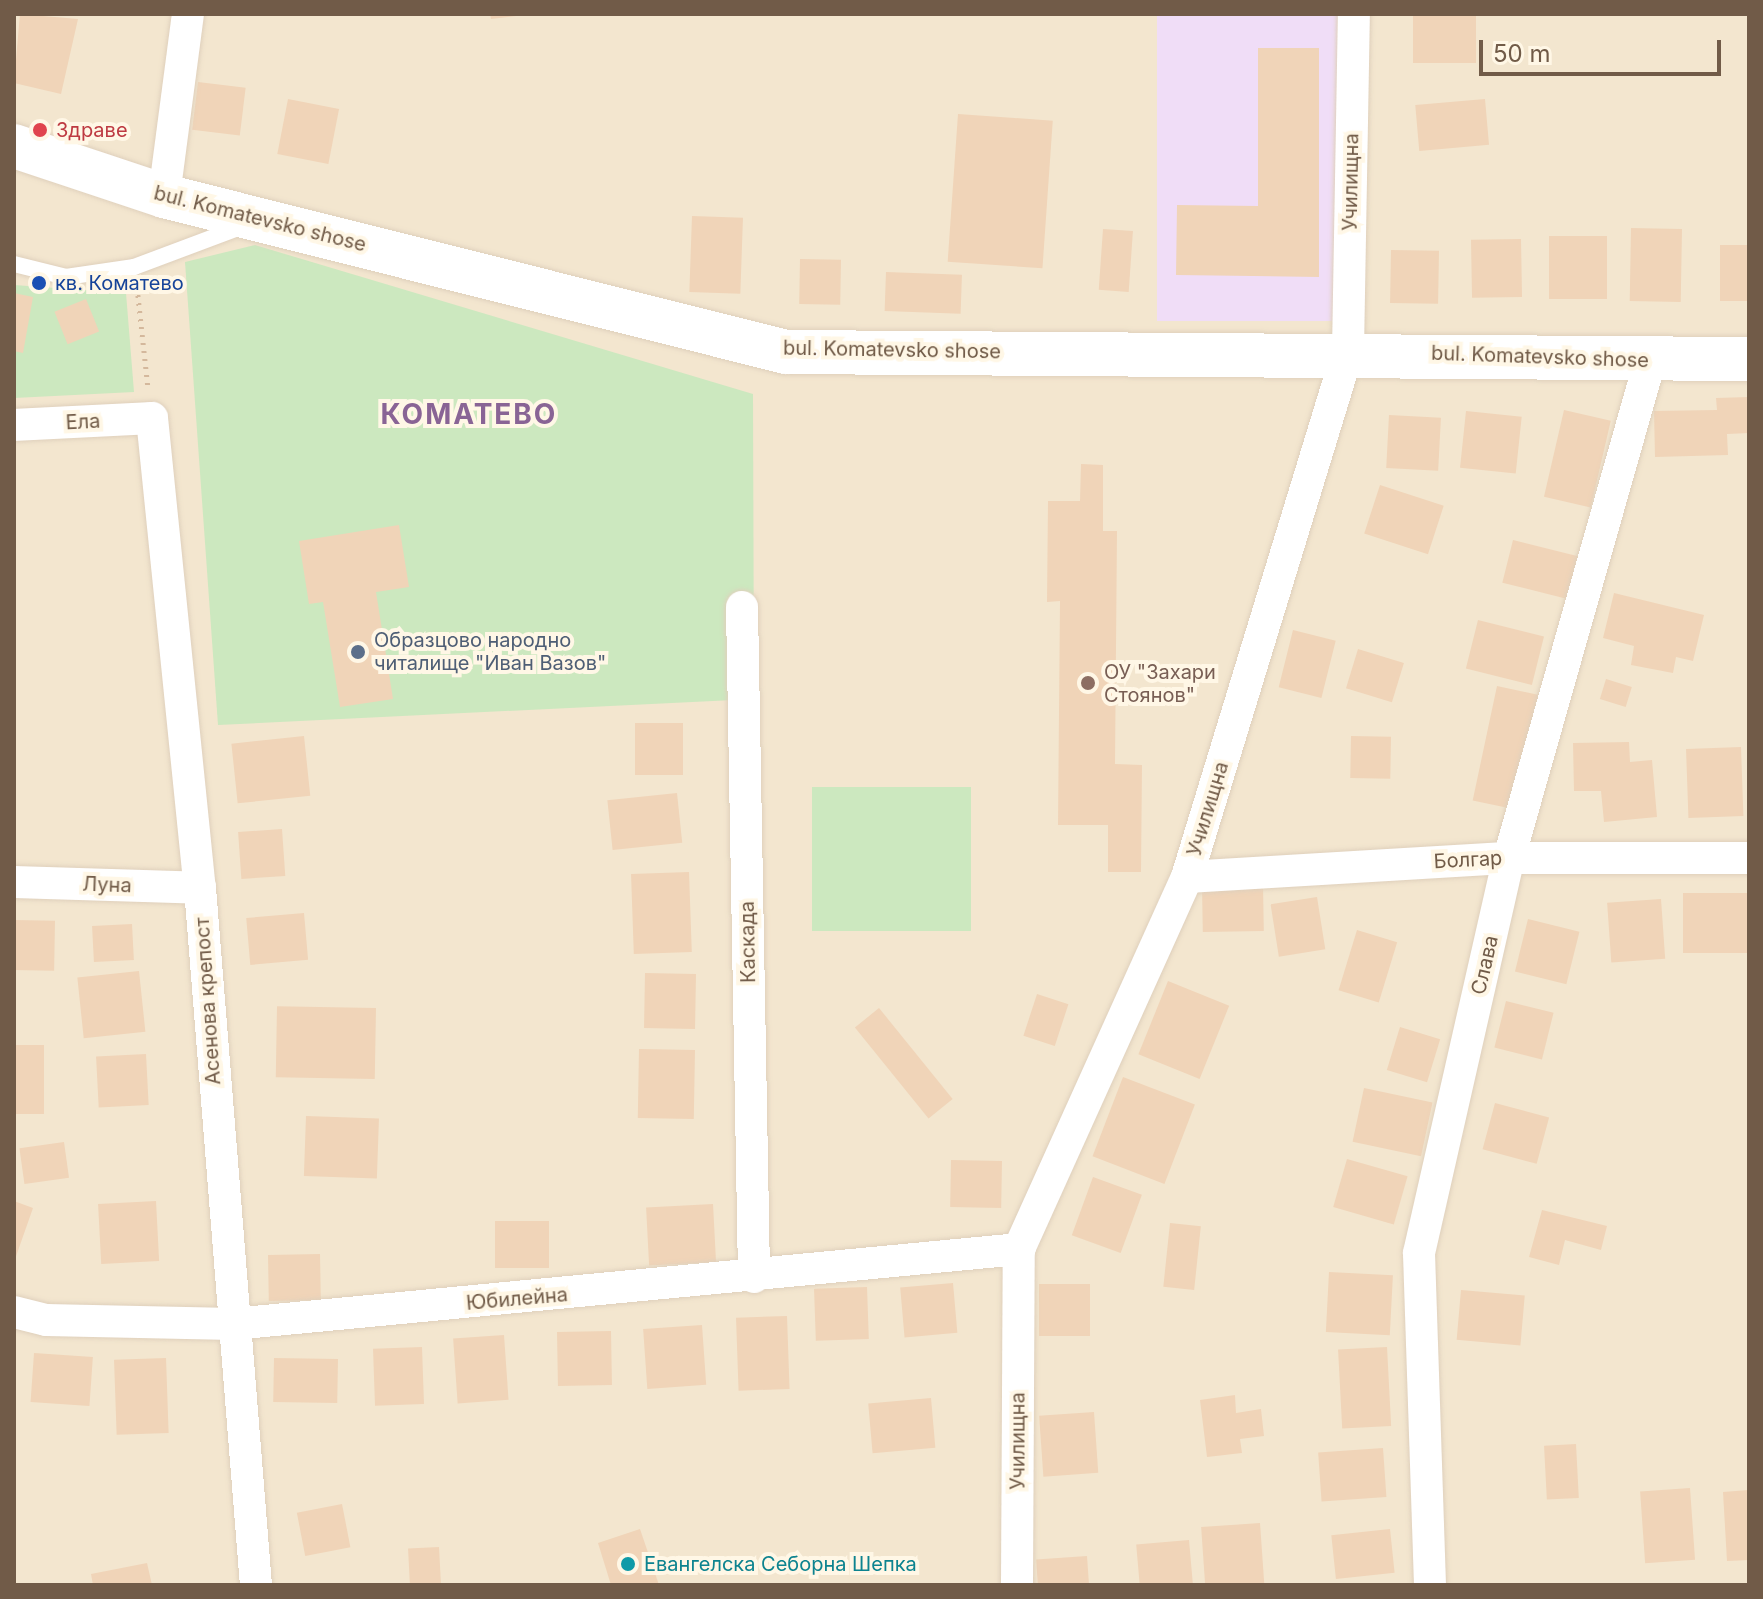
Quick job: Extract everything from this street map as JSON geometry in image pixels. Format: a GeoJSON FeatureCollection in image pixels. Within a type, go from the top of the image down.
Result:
{"type":"FeatureCollection","features":[{"type":"Feature","properties":{"kind":"main road","name":"bul. Komatevsko shose"},"geometry":{"type":"LineString","coordinates":[[14,146],[164,196],[786,352],[1348,351],[1650,361],[1749,359]]}},
{"type":"Feature","properties":{"kind":"street"},"geometry":{"type":"LineString","coordinates":[[164,196],[188,14]]}},
{"type":"Feature","properties":{"kind":"street","name":"Училищна"},"geometry":{"type":"LineString","coordinates":[[1017,1585],[1019,1249],[1187,877],[1348,351],[1354,14]]}},
{"type":"Feature","properties":{"kind":"street","name":"Слава"},"geometry":{"type":"LineString","coordinates":[[1430,1585],[1419,1253],[1509,858],[1650,361]]}},
{"type":"Feature","properties":{"kind":"street","name":"Ела"},"geometry":{"type":"LineString","coordinates":[[14,425],[152,418]]}},
{"type":"Feature","properties":{"kind":"street","name":"Асенова крепост"},"geometry":{"type":"LineString","coordinates":[[152,418],[200,888],[256,1585]]}},
{"type":"Feature","properties":{"kind":"street","name":"Каскада"},"geometry":{"type":"LineString","coordinates":[[742,607],[754,1277]]}},
{"type":"Feature","properties":{"kind":"street","name":"Болгар"},"geometry":{"type":"LineString","coordinates":[[1187,877],[1509,858],[1749,858]]}},
{"type":"Feature","properties":{"kind":"street","name":"Луна"},"geometry":{"type":"LineString","coordinates":[[14,882],[200,888]]}},
{"type":"Feature","properties":{"kind":"street","name":"Юбилейна"},"geometry":{"type":"LineString","coordinates":[[14,1312],[46,1320],[233,1324],[754,1277],[1019,1249]]}},
{"type":"Feature","properties":{"kind":"lane"},"geometry":{"type":"LineString","coordinates":[[14,264],[66,277],[134,267],[260,220]]}},
{"type":"Feature","properties":{"kind":"path"},"geometry":{"type":"LineString","coordinates":[[134,267],[152,418]]}},
{"type":"Feature","properties":{"kind":"shaded area"},"geometry":{"type":"Polygon","coordinates":[[[14,14],[1749,14],[1749,1585],[14,1585],[14,14]]]}},
{"type":"Feature","properties":{"kind":"shaded area"},"geometry":{"type":"Polygon","coordinates":[[[1157,14],[1347,14],[1347,321],[1157,321],[1157,14]]]}},
{"type":"Feature","properties":{"kind":"green space"},"geometry":{"type":"Polygon","coordinates":[[[255,245],[753,394],[754,699],[218,725],[185,262],[255,245]]]}},
{"type":"Feature","properties":{"kind":"green space"},"geometry":{"type":"Polygon","coordinates":[[[14,285],[126,293],[134,392],[14,398],[14,285]]]}},
{"type":"Feature","properties":{"kind":"green space"},"geometry":{"type":"Polygon","coordinates":[[[812,787],[971,787],[971,931],[812,931],[812,787]]]}},
{"type":"Feature","properties":{"kind":"building"},"geometry":{"type":"Polygon","coordinates":[[[20,14],[78,19],[61,94],[14,83],[20,14]]]}},
{"type":"Feature","properties":{"kind":"building"},"geometry":{"type":"Polygon","coordinates":[[[490,14],[515,14],[516,16],[491,19],[490,14]]]}},
{"type":"Feature","properties":{"kind":"building"},"geometry":{"type":"Polygon","coordinates":[[[1413,14],[1476,14],[1476,63],[1413,63],[1413,14]]]}},
{"type":"Feature","properties":{"kind":"building"},"geometry":{"type":"Polygon","coordinates":[[[1258,48],[1319,48],[1319,277],[1176,275],[1177,205],[1258,206],[1258,48]]]}},
{"type":"Feature","properties":{"kind":"building"},"geometry":{"type":"Polygon","coordinates":[[[198,82],[246,88],[240,135],[192,130],[198,82]]]}},
{"type":"Feature","properties":{"kind":"building"},"geometry":{"type":"Polygon","coordinates":[[[288,99],[339,109],[328,164],[277,154],[288,99]]]}},
{"type":"Feature","properties":{"kind":"building"},"geometry":{"type":"Polygon","coordinates":[[[1485,99],[1489,145],[1419,151],[1415,105],[1485,99]]]}},
{"type":"Feature","properties":{"kind":"building"},"geometry":{"type":"Polygon","coordinates":[[[958,114],[1053,121],[1042,268],[948,262],[958,114]]]}},
{"type":"Feature","properties":{"kind":"building"},"geometry":{"type":"Polygon","coordinates":[[[692,216],[743,218],[740,294],[689,292],[692,216]]]}},
{"type":"Feature","properties":{"kind":"building"},"geometry":{"type":"Polygon","coordinates":[[[1631,228],[1682,229],[1681,302],[1630,301],[1631,228]]]}},
{"type":"Feature","properties":{"kind":"building"},"geometry":{"type":"Polygon","coordinates":[[[1103,229],[1133,231],[1129,292],[1099,290],[1103,229]]]}},
{"type":"Feature","properties":{"kind":"building"},"geometry":{"type":"Polygon","coordinates":[[[1549,236],[1607,236],[1607,299],[1549,299],[1549,236]]]}},
{"type":"Feature","properties":{"kind":"building"},"geometry":{"type":"Polygon","coordinates":[[[1521,239],[1522,297],[1472,298],[1471,240],[1521,239]]]}},
{"type":"Feature","properties":{"kind":"building"},"geometry":{"type":"Polygon","coordinates":[[[1720,245],[1749,245],[1749,301],[1720,301],[1720,245]]]}},
{"type":"Feature","properties":{"kind":"building"},"geometry":{"type":"Polygon","coordinates":[[[1391,250],[1439,251],[1438,304],[1390,303],[1391,250]]]}},
{"type":"Feature","properties":{"kind":"building"},"geometry":{"type":"Polygon","coordinates":[[[800,259],[841,260],[840,305],[799,304],[800,259]]]}},
{"type":"Feature","properties":{"kind":"building"},"geometry":{"type":"Polygon","coordinates":[[[886,272],[962,275],[961,314],[885,311],[886,272]]]}},
{"type":"Feature","properties":{"kind":"building"},"geometry":{"type":"Polygon","coordinates":[[[14,293],[33,297],[23,353],[14,351],[14,293]]]}},
{"type":"Feature","properties":{"kind":"building"},"geometry":{"type":"Polygon","coordinates":[[[86,299],[99,331],[68,344],[54,312],[86,299]]]}},
{"type":"Feature","properties":{"kind":"building"},"geometry":{"type":"Polygon","coordinates":[[[1749,397],[1749,433],[1727,434],[1728,455],[1655,457],[1654,411],[1717,410],[1716,398],[1749,397]]]}},
{"type":"Feature","properties":{"kind":"building"},"geometry":{"type":"Polygon","coordinates":[[[1564,410],[1611,421],[1591,508],[1544,497],[1564,410]]]}},
{"type":"Feature","properties":{"kind":"building"},"geometry":{"type":"Polygon","coordinates":[[[1466,411],[1522,417],[1516,474],[1460,468],[1466,411]]]}},
{"type":"Feature","properties":{"kind":"building"},"geometry":{"type":"Polygon","coordinates":[[[1389,415],[1441,418],[1438,471],[1386,468],[1389,415]]]}},
{"type":"Feature","properties":{"kind":"building","name":"ОУ \"Захари Стоянов\""},"geometry":{"type":"Polygon","coordinates":[[[1081,464],[1103,465],[1103,531],[1117,531],[1115,764],[1142,765],[1141,872],[1108,872],[1108,825],[1058,825],[1060,601],[1047,602],[1048,501],[1080,501],[1081,464]]]}},
{"type":"Feature","properties":{"kind":"building"},"geometry":{"type":"Polygon","coordinates":[[[1380,485],[1444,506],[1428,554],[1364,534],[1380,485]]]}},
{"type":"Feature","properties":{"kind":"building","name":"Образцово народно читалище \"Иван Вазов\""},"geometry":{"type":"Polygon","coordinates":[[[399,525],[409,587],[376,592],[393,699],[340,707],[323,602],[309,604],[299,541],[399,525]]]}},
{"type":"Feature","properties":{"kind":"building"},"geometry":{"type":"Polygon","coordinates":[[[1513,540],[1578,556],[1567,599],[1502,583],[1513,540]]]}},
{"type":"Feature","properties":{"kind":"building"},"geometry":{"type":"Polygon","coordinates":[[[1614,593],[1704,615],[1693,661],[1676,657],[1673,673],[1631,665],[1634,646],[1603,638],[1614,593]]]}},
{"type":"Feature","properties":{"kind":"building"},"geometry":{"type":"Polygon","coordinates":[[[1478,620],[1544,636],[1532,685],[1466,669],[1478,620]]]}},
{"type":"Feature","properties":{"kind":"building"},"geometry":{"type":"Polygon","coordinates":[[[1293,630],[1336,641],[1321,698],[1279,687],[1293,630]]]}},
{"type":"Feature","properties":{"kind":"building"},"geometry":{"type":"Polygon","coordinates":[[[1358,649],[1404,663],[1392,702],[1346,688],[1358,649]]]}},
{"type":"Feature","properties":{"kind":"building"},"geometry":{"type":"Polygon","coordinates":[[[1606,679],[1632,687],[1626,707],[1600,699],[1606,679]]]}},
{"type":"Feature","properties":{"kind":"building"},"geometry":{"type":"Polygon","coordinates":[[[1497,686],[1540,695],[1516,810],[1473,800],[1497,686]]]}},
{"type":"Feature","properties":{"kind":"building"},"geometry":{"type":"Polygon","coordinates":[[[635,723],[683,723],[683,775],[635,775],[635,723]]]}},
{"type":"Feature","properties":{"kind":"building"},"geometry":{"type":"Polygon","coordinates":[[[304,736],[310,796],[238,803],[231,744],[304,736]]]}},
{"type":"Feature","properties":{"kind":"building"},"geometry":{"type":"Polygon","coordinates":[[[1351,736],[1391,737],[1390,779],[1350,778],[1351,736]]]}},
{"type":"Feature","properties":{"kind":"building"},"geometry":{"type":"Polygon","coordinates":[[[1629,742],[1630,762],[1652,760],[1657,817],[1604,822],[1601,791],[1574,791],[1573,743],[1629,742]]]}},
{"type":"Feature","properties":{"kind":"building"},"geometry":{"type":"Polygon","coordinates":[[[1741,747],[1743,816],[1688,818],[1686,749],[1741,747]]]}},
{"type":"Feature","properties":{"kind":"building"},"geometry":{"type":"Polygon","coordinates":[[[677,793],[682,843],[613,850],[607,800],[677,793]]]}},
{"type":"Feature","properties":{"kind":"building"},"geometry":{"type":"Polygon","coordinates":[[[282,829],[285,876],[241,879],[238,832],[282,829]]]}},
{"type":"Feature","properties":{"kind":"building"},"geometry":{"type":"Polygon","coordinates":[[[689,872],[692,952],[634,954],[631,874],[689,872]]]}},
{"type":"Feature","properties":{"kind":"building"},"geometry":{"type":"Polygon","coordinates":[[[1263,885],[1264,931],[1203,932],[1202,886],[1263,885]]]}},
{"type":"Feature","properties":{"kind":"building"},"geometry":{"type":"Polygon","coordinates":[[[1683,893],[1749,893],[1749,953],[1683,953],[1683,893]]]}},
{"type":"Feature","properties":{"kind":"building"},"geometry":{"type":"Polygon","coordinates":[[[1317,897],[1325,949],[1279,957],[1271,904],[1317,897]]]}},
{"type":"Feature","properties":{"kind":"building"},"geometry":{"type":"Polygon","coordinates":[[[1661,899],[1665,959],[1611,963],[1607,903],[1661,899]]]}},
{"type":"Feature","properties":{"kind":"building"},"geometry":{"type":"Polygon","coordinates":[[[304,913],[308,960],[250,965],[246,918],[304,913]]]}},
{"type":"Feature","properties":{"kind":"building"},"geometry":{"type":"Polygon","coordinates":[[[1528,919],[1579,932],[1566,984],[1515,971],[1528,919]]]}},
{"type":"Feature","properties":{"kind":"building"},"geometry":{"type":"Polygon","coordinates":[[[14,920],[55,921],[54,971],[14,970],[14,920]]]}},
{"type":"Feature","properties":{"kind":"building"},"geometry":{"type":"Polygon","coordinates":[[[132,924],[134,960],[94,962],[92,926],[132,924]]]}},
{"type":"Feature","properties":{"kind":"building"},"geometry":{"type":"Polygon","coordinates":[[[1357,930],[1397,942],[1379,1003],[1339,990],[1357,930]]]}},
{"type":"Feature","properties":{"kind":"building"},"geometry":{"type":"Polygon","coordinates":[[[139,971],[145,1032],[84,1038],[77,977],[139,971]]]}},
{"type":"Feature","properties":{"kind":"building"},"geometry":{"type":"Polygon","coordinates":[[[645,973],[696,974],[695,1029],[644,1028],[645,973]]]}},
{"type":"Feature","properties":{"kind":"building"},"geometry":{"type":"Polygon","coordinates":[[[1168,981],[1229,1006],[1200,1079],[1138,1054],[1168,981]]]}},
{"type":"Feature","properties":{"kind":"building"},"geometry":{"type":"Polygon","coordinates":[[[1037,994],[1068,1004],[1055,1046],[1023,1036],[1037,994]]]}},
{"type":"Feature","properties":{"kind":"building"},"geometry":{"type":"Polygon","coordinates":[[[1506,1001],[1554,1013],[1542,1059],[1494,1048],[1506,1001]]]}},
{"type":"Feature","properties":{"kind":"building"},"geometry":{"type":"Polygon","coordinates":[[[277,1006],[376,1008],[375,1079],[276,1077],[277,1006]]]}},
{"type":"Feature","properties":{"kind":"building"},"geometry":{"type":"Polygon","coordinates":[[[879,1008],[953,1099],[929,1118],[855,1028],[879,1008]]]}},
{"type":"Feature","properties":{"kind":"building"},"geometry":{"type":"Polygon","coordinates":[[[1400,1027],[1440,1039],[1427,1082],[1387,1070],[1400,1027]]]}},
{"type":"Feature","properties":{"kind":"building"},"geometry":{"type":"Polygon","coordinates":[[[14,1045],[44,1045],[44,1114],[14,1114],[14,1045]]]}},
{"type":"Feature","properties":{"kind":"building"},"geometry":{"type":"Polygon","coordinates":[[[639,1049],[695,1050],[694,1119],[638,1118],[639,1049]]]}},
{"type":"Feature","properties":{"kind":"building"},"geometry":{"type":"Polygon","coordinates":[[[146,1054],[149,1105],[99,1108],[96,1057],[146,1054]]]}},
{"type":"Feature","properties":{"kind":"building"},"geometry":{"type":"Polygon","coordinates":[[[1123,1077],[1195,1105],[1164,1184],[1093,1156],[1123,1077]]]}},
{"type":"Feature","properties":{"kind":"building"},"geometry":{"type":"Polygon","coordinates":[[[1364,1088],[1432,1103],[1421,1156],[1353,1142],[1364,1088]]]}},
{"type":"Feature","properties":{"kind":"building"},"geometry":{"type":"Polygon","coordinates":[[[1495,1103],[1549,1117],[1537,1164],[1483,1149],[1495,1103]]]}},
{"type":"Feature","properties":{"kind":"building"},"geometry":{"type":"Polygon","coordinates":[[[306,1116],[379,1119],[377,1179],[304,1176],[306,1116]]]}},
{"type":"Feature","properties":{"kind":"building"},"geometry":{"type":"Polygon","coordinates":[[[64,1142],[69,1178],[24,1184],[19,1148],[64,1142]]]}},
{"type":"Feature","properties":{"kind":"building"},"geometry":{"type":"Polygon","coordinates":[[[1347,1159],[1408,1176],[1394,1224],[1333,1207],[1347,1159]]]}},
{"type":"Feature","properties":{"kind":"building"},"geometry":{"type":"Polygon","coordinates":[[[951,1160],[1002,1161],[1001,1208],[950,1207],[951,1160]]]}},
{"type":"Feature","properties":{"kind":"building"},"geometry":{"type":"Polygon","coordinates":[[[1093,1177],[1142,1195],[1121,1253],[1072,1235],[1093,1177]]]}},
{"type":"Feature","properties":{"kind":"building"},"geometry":{"type":"Polygon","coordinates":[[[14,1201],[33,1208],[14,1262],[14,1201]]]}},
{"type":"Feature","properties":{"kind":"building"},"geometry":{"type":"Polygon","coordinates":[[[156,1201],[159,1261],[101,1264],[98,1204],[156,1201]]]}},
{"type":"Feature","properties":{"kind":"building"},"geometry":{"type":"Polygon","coordinates":[[[713,1204],[716,1262],[649,1265],[646,1208],[713,1204]]]}},
{"type":"Feature","properties":{"kind":"building"},"geometry":{"type":"Polygon","coordinates":[[[1542,1210],[1607,1226],[1601,1250],[1565,1240],[1559,1265],[1529,1257],[1542,1210]]]}},
{"type":"Feature","properties":{"kind":"building"},"geometry":{"type":"Polygon","coordinates":[[[495,1221],[549,1221],[549,1268],[495,1268],[495,1221]]]}},
{"type":"Feature","properties":{"kind":"building"},"geometry":{"type":"Polygon","coordinates":[[[1170,1223],[1201,1226],[1194,1290],[1163,1287],[1170,1223]]]}},
{"type":"Feature","properties":{"kind":"building"},"geometry":{"type":"Polygon","coordinates":[[[320,1254],[321,1300],[269,1301],[268,1255],[320,1254]]]}},
{"type":"Feature","properties":{"kind":"building"},"geometry":{"type":"Polygon","coordinates":[[[1329,1272],[1393,1275],[1390,1335],[1326,1332],[1329,1272]]]}},
{"type":"Feature","properties":{"kind":"building"},"geometry":{"type":"Polygon","coordinates":[[[953,1283],[957,1333],[905,1337],[900,1288],[953,1283]]]}},
{"type":"Feature","properties":{"kind":"building"},"geometry":{"type":"Polygon","coordinates":[[[1039,1284],[1090,1284],[1090,1336],[1039,1336],[1039,1284]]]}},
{"type":"Feature","properties":{"kind":"building"},"geometry":{"type":"Polygon","coordinates":[[[867,1287],[869,1339],[816,1341],[814,1289],[867,1287]]]}},
{"type":"Feature","properties":{"kind":"building"},"geometry":{"type":"Polygon","coordinates":[[[1461,1290],[1525,1296],[1520,1345],[1457,1340],[1461,1290]]]}},
{"type":"Feature","properties":{"kind":"building"},"geometry":{"type":"Polygon","coordinates":[[[787,1316],[790,1389],[739,1391],[736,1318],[787,1316]]]}},
{"type":"Feature","properties":{"kind":"building"},"geometry":{"type":"Polygon","coordinates":[[[702,1325],[706,1385],[647,1389],[643,1329],[702,1325]]]}},
{"type":"Feature","properties":{"kind":"building"},"geometry":{"type":"Polygon","coordinates":[[[611,1331],[612,1385],[558,1386],[557,1332],[611,1331]]]}},
{"type":"Feature","properties":{"kind":"building"},"geometry":{"type":"Polygon","coordinates":[[[504,1335],[509,1400],[458,1403],[453,1339],[504,1335]]]}},
{"type":"Feature","properties":{"kind":"building"},"geometry":{"type":"Polygon","coordinates":[[[422,1347],[424,1404],[375,1406],[373,1349],[422,1347]]]}},
{"type":"Feature","properties":{"kind":"building"},"geometry":{"type":"Polygon","coordinates":[[[1387,1347],[1391,1426],[1342,1428],[1338,1350],[1387,1347]]]}},
{"type":"Feature","properties":{"kind":"building"},"geometry":{"type":"Polygon","coordinates":[[[34,1353],[93,1357],[89,1406],[31,1402],[34,1353]]]}},
{"type":"Feature","properties":{"kind":"building"},"geometry":{"type":"Polygon","coordinates":[[[166,1358],[169,1433],[117,1435],[114,1360],[166,1358]]]}},
{"type":"Feature","properties":{"kind":"building"},"geometry":{"type":"Polygon","coordinates":[[[274,1358],[338,1359],[337,1403],[273,1402],[274,1358]]]}},
{"type":"Feature","properties":{"kind":"building"},"geometry":{"type":"Polygon","coordinates":[[[1235,1395],[1236,1413],[1261,1409],[1264,1436],[1240,1439],[1242,1453],[1207,1457],[1200,1400],[1235,1395]]]}},
{"type":"Feature","properties":{"kind":"building"},"geometry":{"type":"Polygon","coordinates":[[[931,1398],[935,1448],[873,1453],[868,1403],[931,1398]]]}},
{"type":"Feature","properties":{"kind":"building"},"geometry":{"type":"Polygon","coordinates":[[[1094,1412],[1098,1473],[1043,1477],[1039,1416],[1094,1412]]]}},
{"type":"Feature","properties":{"kind":"building"},"geometry":{"type":"Polygon","coordinates":[[[1576,1444],[1579,1498],[1547,1500],[1544,1446],[1576,1444]]]}},
{"type":"Feature","properties":{"kind":"building"},"geometry":{"type":"Polygon","coordinates":[[[1383,1448],[1386,1497],[1322,1501],[1318,1453],[1383,1448]]]}},
{"type":"Feature","properties":{"kind":"building"},"geometry":{"type":"Polygon","coordinates":[[[1690,1488],[1695,1560],[1645,1563],[1640,1491],[1690,1488]]]}},
{"type":"Feature","properties":{"kind":"building"},"geometry":{"type":"Polygon","coordinates":[[[1749,1490],[1749,1560],[1727,1561],[1723,1492],[1749,1490]]]}},
{"type":"Feature","properties":{"kind":"building"},"geometry":{"type":"Polygon","coordinates":[[[342,1504],[350,1547],[305,1556],[297,1513],[342,1504]]]}},
{"type":"Feature","properties":{"kind":"building"},"geometry":{"type":"Polygon","coordinates":[[[1260,1523],[1264,1585],[1205,1585],[1201,1527],[1260,1523]]]}},
{"type":"Feature","properties":{"kind":"building","name":"Евангелска Себорна Шепка"},"geometry":{"type":"Polygon","coordinates":[[[640,1529],[659,1585],[611,1585],[598,1543],[640,1529]]]}},
{"type":"Feature","properties":{"kind":"building"},"geometry":{"type":"Polygon","coordinates":[[[1390,1529],[1395,1573],[1336,1579],[1331,1535],[1390,1529]]]}},
{"type":"Feature","properties":{"kind":"building"},"geometry":{"type":"Polygon","coordinates":[[[1189,1540],[1193,1585],[1140,1585],[1136,1545],[1189,1540]]]}},
{"type":"Feature","properties":{"kind":"building"},"geometry":{"type":"Polygon","coordinates":[[[439,1547],[441,1585],[410,1585],[408,1549],[439,1547]]]}},
{"type":"Feature","properties":{"kind":"building"},"geometry":{"type":"Polygon","coordinates":[[[1087,1556],[1089,1585],[1038,1585],[1036,1560],[1087,1556]]]}},
{"type":"Feature","properties":{"kind":"building"},"geometry":{"type":"Polygon","coordinates":[[[147,1563],[152,1585],[93,1585],[91,1574],[147,1563]]]}},
{"type":"Feature","properties":{"kind":"place","name":"Здраве"},"geometry":{"type":"Point","coordinates":[40,130]}},
{"type":"Feature","properties":{"kind":"place","name":"кв. Коматево"},"geometry":{"type":"Point","coordinates":[39,283]}},
{"type":"Feature","properties":{"kind":"place","name":"Образцово народно читалище \"Иван Вазов\""},"geometry":{"type":"Point","coordinates":[358,652]}},
{"type":"Feature","properties":{"kind":"place","name":"ОУ \"Захари Стоянов\""},"geometry":{"type":"Point","coordinates":[1088,683]}},
{"type":"Feature","properties":{"kind":"place","name":"Евангелска Себорна Шепка"},"geometry":{"type":"Point","coordinates":[628,1564]}},
{"type":"Feature","properties":{"kind":"district","name":"КОМАТЕВО"},"geometry":{"type":"Point","coordinates":[469,414]}}]}
